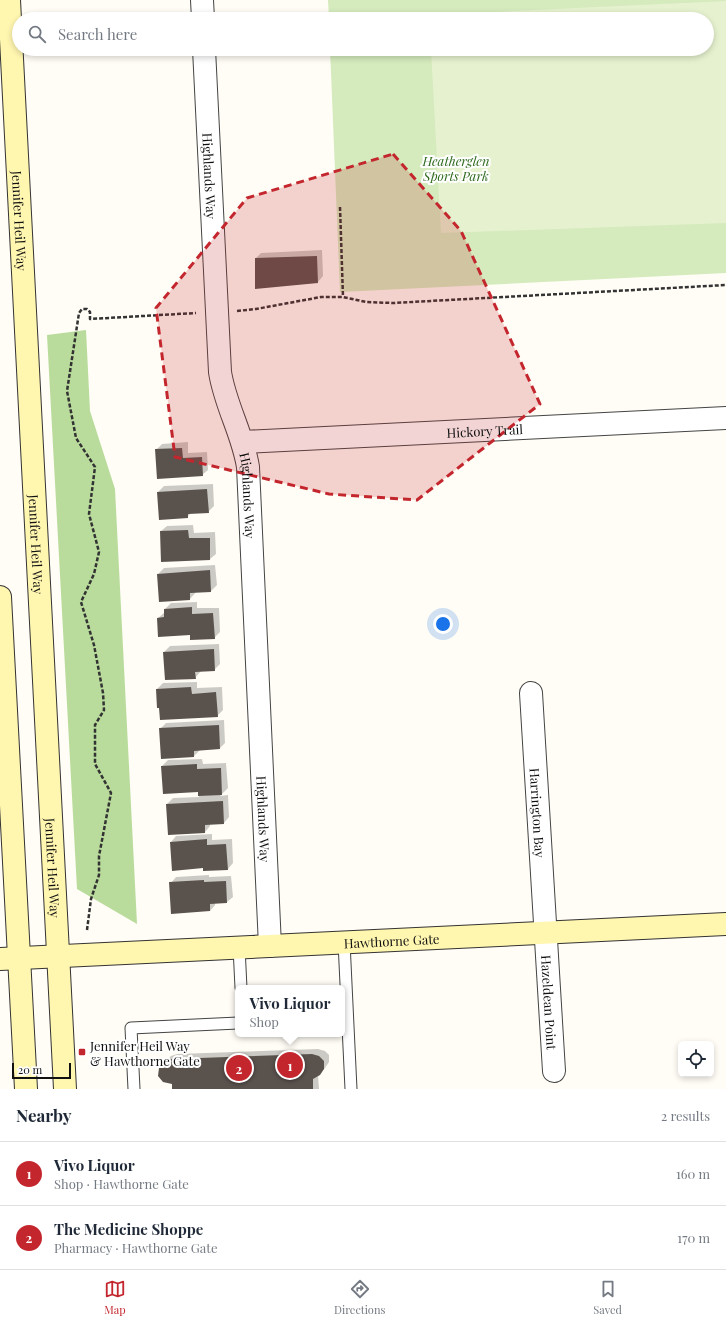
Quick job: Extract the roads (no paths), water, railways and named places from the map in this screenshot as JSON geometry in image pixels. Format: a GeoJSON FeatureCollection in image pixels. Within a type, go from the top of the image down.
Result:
{"type":"FeatureCollection","features":[{"type":"Feature","properties":{"kind":"main road","name":"Jennifer Heil Way"},"geometry":{"type":"LineString","coordinates":[[8,0],[65,1089]]}},
{"type":"Feature","properties":{"kind":"main road"},"geometry":{"type":"LineString","coordinates":[[0,597],[9,959],[26,1089]]}},
{"type":"Feature","properties":{"kind":"main road","name":"Hawthorne Gate"},"geometry":{"type":"LineString","coordinates":[[9,959],[726,924]]}},
{"type":"Feature","properties":{"kind":"street"},"geometry":{"type":"LineString","coordinates":[[202,0],[203,12]]}},
{"type":"Feature","properties":{"kind":"street","name":"Highlands Way"},"geometry":{"type":"LineString","coordinates":[[204,56],[221,383],[242,442],[248,467],[270,946]]}},
{"type":"Feature","properties":{"kind":"street","name":"Hickory Trail"},"geometry":{"type":"LineString","coordinates":[[242,442],[726,418]]}},
{"type":"Feature","properties":{"kind":"street","name":"Harrington Bay"},"geometry":{"type":"LineString","coordinates":[[531,693],[545,933]]}},
{"type":"Feature","properties":{"kind":"street","name":"Hazeldean Point"},"geometry":{"type":"LineString","coordinates":[[545,933],[554,1071]]}},
{"type":"Feature","properties":{"kind":"lane"},"geometry":{"type":"LineString","coordinates":[[344,942],[345,985]]}},
{"type":"Feature","properties":{"kind":"lane"},"geometry":{"type":"LineString","coordinates":[[239,947],[241,985]]}},
{"type":"Feature","properties":{"kind":"lane"},"geometry":{"type":"LineString","coordinates":[[345,1018],[352,1089]]}},
{"type":"Feature","properties":{"kind":"lane"},"geometry":{"type":"LineString","coordinates":[[134,1089],[131,1028],[235,1023]]}},
{"type":"Feature","properties":{"kind":"place","name":"Jennifer Heil Way & Hawthorne Gate"},"geometry":{"type":"Point","coordinates":[82,1052]}},
{"type":"Feature","properties":{"kind":"place","name":"Vivo Liquor"},"geometry":{"type":"Point","coordinates":[290,1065]}},
{"type":"Feature","properties":{"kind":"place","name":"The Medicine Shoppe"},"geometry":{"type":"Point","coordinates":[239,1068]}},
{"type":"Feature","properties":{"kind":"park label","name":"Heatherglen Sports Park"},"geometry":{"type":"Point","coordinates":[456,168]}}]}
